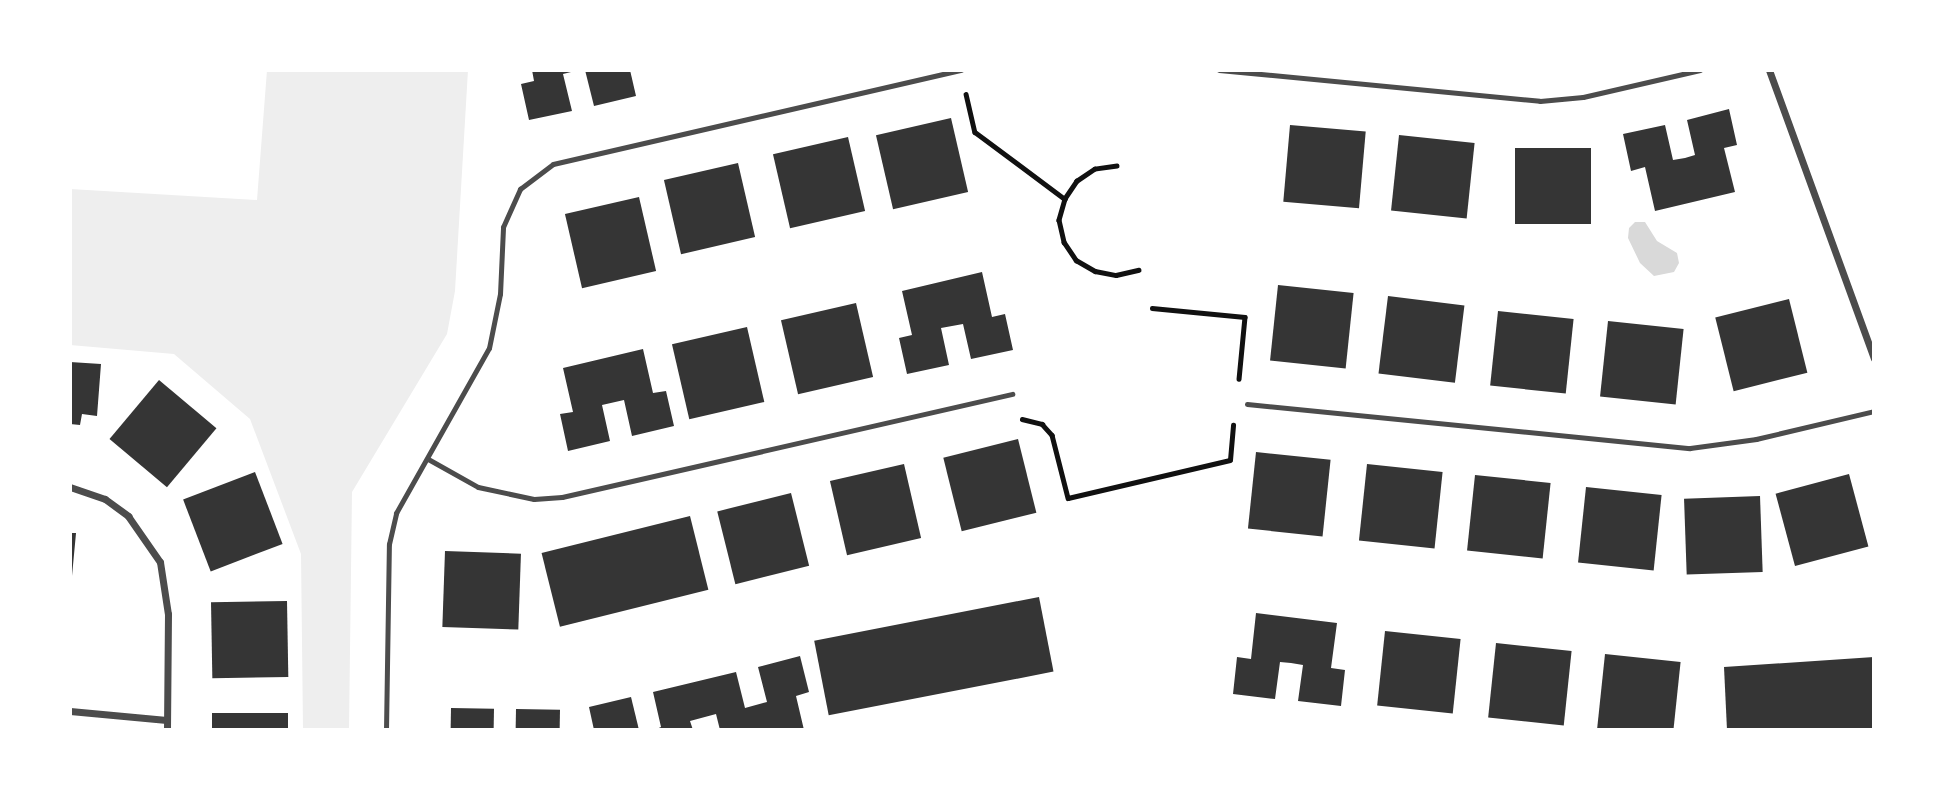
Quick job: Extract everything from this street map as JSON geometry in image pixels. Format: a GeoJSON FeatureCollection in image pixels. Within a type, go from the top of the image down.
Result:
{"type":"FeatureCollection","features":[{"type":"Feature","properties":{"kind":"street"},"geometry":{"type":"LineString","coordinates":[[1769,70],[1874,358]]}},
{"type":"Feature","properties":{"kind":"street"},"geometry":{"type":"LineString","coordinates":[[70,487],[105,499],[128,516],[160,562],[168,601],[167,730]]}},
{"type":"Feature","properties":{"kind":"street"},"geometry":{"type":"LineString","coordinates":[[70,711],[167,719]]}},
{"type":"Feature","properties":{"kind":"lane"},"geometry":{"type":"LineString","coordinates":[[387,730],[389,544],[397,513],[489,348],[500,294],[503,227],[520,189],[535,174],[573,158],[961,70]]}},
{"type":"Feature","properties":{"kind":"lane"},"geometry":{"type":"LineString","coordinates":[[1219,70],[1540,102],[1583,97],[1700,70]]}},
{"type":"Feature","properties":{"kind":"lane"},"geometry":{"type":"LineString","coordinates":[[428,458],[478,487],[534,499],[562,497],[1012,394]]}},
{"type":"Feature","properties":{"kind":"lane"},"geometry":{"type":"LineString","coordinates":[[1247,404],[1690,448],[1756,439],[1874,411]]}},
{"type":"Feature","properties":{"kind":"lane"},"geometry":{"type":"LineString","coordinates":[[1051,730],[1189,730]]}},
{"type":"Feature","properties":{"kind":"path"},"geometry":{"type":"LineString","coordinates":[[966,93],[975,132],[1065,199]]}},
{"type":"Feature","properties":{"kind":"path"},"geometry":{"type":"LineString","coordinates":[[1117,166],[1096,169],[1077,181],[1065,199],[1059,220],[1064,242],[1076,260],[1106,273],[1138,270]]}},
{"type":"Feature","properties":{"kind":"path"},"geometry":{"type":"LineString","coordinates":[[1152,308],[1245,317],[1239,380]]}},
{"type":"Feature","properties":{"kind":"path"},"geometry":{"type":"LineString","coordinates":[[1018,419],[1031,419],[1052,435],[1068,498],[1230,460],[1233,425]]}},
{"type":"Feature","properties":{"kind":"shaded area"},"geometry":{"type":"Polygon","coordinates":[[[267,70],[468,70],[455,291],[447,334],[352,492],[349,730],[303,730],[301,554],[250,419],[174,354],[70,345],[70,189],[257,200],[267,70]]]}},
{"type":"Feature","properties":{"kind":"shaded area"},"geometry":{"type":"Polygon","coordinates":[[[1635,222],[1645,222],[1657,241],[1677,253],[1679,263],[1674,272],[1654,276],[1640,263],[1628,238],[1629,228],[1635,222]]]}},
{"type":"Feature","properties":{"kind":"building"},"geometry":{"type":"Polygon","coordinates":[[[532,70],[579,70],[563,74],[572,111],[529,120],[521,84],[534,81],[532,70]]]}},
{"type":"Feature","properties":{"kind":"building"},"geometry":{"type":"Polygon","coordinates":[[[585,70],[630,70],[636,96],[594,106],[585,70]]]}},
{"type":"Feature","properties":{"kind":"building"},"geometry":{"type":"Polygon","coordinates":[[[1729,109],[1737,145],[1724,148],[1735,192],[1655,211],[1645,167],[1631,171],[1623,134],[1665,125],[1673,160],[1685,158],[1695,155],[1687,120],[1729,109]]]}},
{"type":"Feature","properties":{"kind":"building"},"geometry":{"type":"Polygon","coordinates":[[[951,118],[968,192],[893,209],[876,135],[951,118]]]}},
{"type":"Feature","properties":{"kind":"building"},"geometry":{"type":"Polygon","coordinates":[[[1290,125],[1366,132],[1359,208],[1283,202],[1290,125]]]}},
{"type":"Feature","properties":{"kind":"building"},"geometry":{"type":"Polygon","coordinates":[[[1399,135],[1475,143],[1467,219],[1391,211],[1399,135]]]}},
{"type":"Feature","properties":{"kind":"building"},"geometry":{"type":"Polygon","coordinates":[[[848,137],[865,211],[790,228],[773,154],[848,137]]]}},
{"type":"Feature","properties":{"kind":"building"},"geometry":{"type":"Polygon","coordinates":[[[1515,148],[1591,148],[1591,224],[1515,224],[1515,148]]]}},
{"type":"Feature","properties":{"kind":"building"},"geometry":{"type":"Polygon","coordinates":[[[738,163],[755,237],[681,254],[664,180],[738,163]]]}},
{"type":"Feature","properties":{"kind":"building"},"geometry":{"type":"Polygon","coordinates":[[[639,197],[656,271],[582,288],[565,214],[639,197]]]}},
{"type":"Feature","properties":{"kind":"building"},"geometry":{"type":"Polygon","coordinates":[[[982,272],[992,317],[1005,314],[1013,350],[971,359],[963,324],[941,328],[949,365],[907,374],[899,338],[912,335],[902,291],[982,272]]]}},
{"type":"Feature","properties":{"kind":"building"},"geometry":{"type":"Polygon","coordinates":[[[1278,285],[1354,293],[1346,369],[1270,361],[1278,285]]]}},
{"type":"Feature","properties":{"kind":"building"},"geometry":{"type":"Polygon","coordinates":[[[1388,296],[1464,305],[1455,383],[1378,373],[1388,296]]]}},
{"type":"Feature","properties":{"kind":"building"},"geometry":{"type":"Polygon","coordinates":[[[1789,299],[1807,373],[1734,391],[1715,317],[1789,299]]]}},
{"type":"Feature","properties":{"kind":"building"},"geometry":{"type":"Polygon","coordinates":[[[856,303],[873,377],[798,394],[781,320],[856,303]]]}},
{"type":"Feature","properties":{"kind":"building"},"geometry":{"type":"Polygon","coordinates":[[[1498,311],[1574,319],[1566,394],[1490,386],[1498,311]]]}},
{"type":"Feature","properties":{"kind":"building"},"geometry":{"type":"Polygon","coordinates":[[[1608,321],[1684,329],[1676,405],[1600,397],[1608,321]]]}},
{"type":"Feature","properties":{"kind":"building"},"geometry":{"type":"Polygon","coordinates":[[[747,327],[764,402],[689,419],[672,344],[747,327]]]}},
{"type":"Feature","properties":{"kind":"building"},"geometry":{"type":"Polygon","coordinates":[[[643,349],[653,393],[666,391],[674,426],[632,436],[624,400],[602,405],[610,441],[568,451],[560,414],[573,412],[563,368],[643,349]]]}},
{"type":"Feature","properties":{"kind":"building"},"geometry":{"type":"Polygon","coordinates":[[[70,362],[101,364],[97,416],[82,414],[80,425],[70,424],[70,362]]]}},
{"type":"Feature","properties":{"kind":"building"},"geometry":{"type":"Polygon","coordinates":[[[159,380],[216,428],[167,487],[110,439],[159,380]]]}},
{"type":"Feature","properties":{"kind":"building"},"geometry":{"type":"Polygon","coordinates":[[[1018,439],[1036,513],[962,531],[943,458],[1018,439]]]}},
{"type":"Feature","properties":{"kind":"building"},"geometry":{"type":"Polygon","coordinates":[[[1256,452],[1331,460],[1323,536],[1248,529],[1256,452]]]}},
{"type":"Feature","properties":{"kind":"building"},"geometry":{"type":"Polygon","coordinates":[[[904,464],[921,538],[847,555],[830,481],[904,464]]]}},
{"type":"Feature","properties":{"kind":"building"},"geometry":{"type":"Polygon","coordinates":[[[1367,464],[1443,472],[1435,549],[1359,541],[1367,464]]]}},
{"type":"Feature","properties":{"kind":"building"},"geometry":{"type":"Polygon","coordinates":[[[255,472],[283,544],[211,571],[183,500],[255,472]]]}},
{"type":"Feature","properties":{"kind":"building"},"geometry":{"type":"Polygon","coordinates":[[[1849,474],[1868,546],[1795,566],[1776,494],[1849,474]]]}},
{"type":"Feature","properties":{"kind":"building"},"geometry":{"type":"Polygon","coordinates":[[[1475,475],[1551,483],[1543,559],[1467,551],[1475,475]]]}},
{"type":"Feature","properties":{"kind":"building"},"geometry":{"type":"Polygon","coordinates":[[[1586,487],[1662,495],[1654,571],[1578,563],[1586,487]]]}},
{"type":"Feature","properties":{"kind":"building"},"geometry":{"type":"Polygon","coordinates":[[[791,493],[809,566],[735,584],[717,511],[791,493]]]}},
{"type":"Feature","properties":{"kind":"building"},"geometry":{"type":"Polygon","coordinates":[[[1760,496],[1763,572],[1687,575],[1684,499],[1760,496]]]}},
{"type":"Feature","properties":{"kind":"building"},"geometry":{"type":"Polygon","coordinates":[[[690,516],[708,590],[560,627],[542,553],[690,516]]]}},
{"type":"Feature","properties":{"kind":"building"},"geometry":{"type":"Polygon","coordinates":[[[70,533],[76,533],[72,576],[70,576],[70,533]]]}},
{"type":"Feature","properties":{"kind":"building"},"geometry":{"type":"Polygon","coordinates":[[[445,551],[521,554],[518,630],[442,627],[445,551]]]}},
{"type":"Feature","properties":{"kind":"building"},"geometry":{"type":"Polygon","coordinates":[[[1039,597],[1054,672],[829,715],[814,641],[1039,597]]]}},
{"type":"Feature","properties":{"kind":"building"},"geometry":{"type":"Polygon","coordinates":[[[287,601],[288,677],[212,678],[211,602],[287,601]]]}},
{"type":"Feature","properties":{"kind":"building"},"geometry":{"type":"Polygon","coordinates":[[[1256,613],[1337,623],[1331,668],[1345,670],[1341,706],[1298,701],[1303,665],[1291,663],[1280,662],[1275,699],[1233,694],[1237,657],[1251,659],[1256,613]]]}},
{"type":"Feature","properties":{"kind":"building"},"geometry":{"type":"Polygon","coordinates":[[[1385,631],[1461,639],[1453,714],[1377,706],[1385,631]]]}},
{"type":"Feature","properties":{"kind":"building"},"geometry":{"type":"Polygon","coordinates":[[[1496,643],[1572,651],[1564,726],[1488,718],[1496,643]]]}},
{"type":"Feature","properties":{"kind":"building"},"geometry":{"type":"Polygon","coordinates":[[[1605,654],[1681,662],[1673,730],[1597,730],[1605,654]]]}},
{"type":"Feature","properties":{"kind":"building"},"geometry":{"type":"Polygon","coordinates":[[[800,656],[809,692],[796,696],[804,730],[720,730],[716,714],[690,721],[693,730],[654,730],[661,727],[653,692],[736,672],[745,708],[767,702],[758,667],[800,656]]]}},
{"type":"Feature","properties":{"kind":"building"},"geometry":{"type":"Polygon","coordinates":[[[1874,657],[1874,730],[1727,730],[1724,667],[1874,657]]]}},
{"type":"Feature","properties":{"kind":"building"},"geometry":{"type":"Polygon","coordinates":[[[631,697],[639,730],[594,730],[589,707],[631,697]]]}},
{"type":"Feature","properties":{"kind":"building"},"geometry":{"type":"Polygon","coordinates":[[[451,708],[494,709],[494,730],[451,730],[451,708]]]}},
{"type":"Feature","properties":{"kind":"building"},"geometry":{"type":"Polygon","coordinates":[[[516,709],[560,710],[560,730],[516,730],[516,709]]]}},
{"type":"Feature","properties":{"kind":"building"},"geometry":{"type":"Polygon","coordinates":[[[212,713],[288,713],[288,730],[212,730],[212,713]]]}}]}
